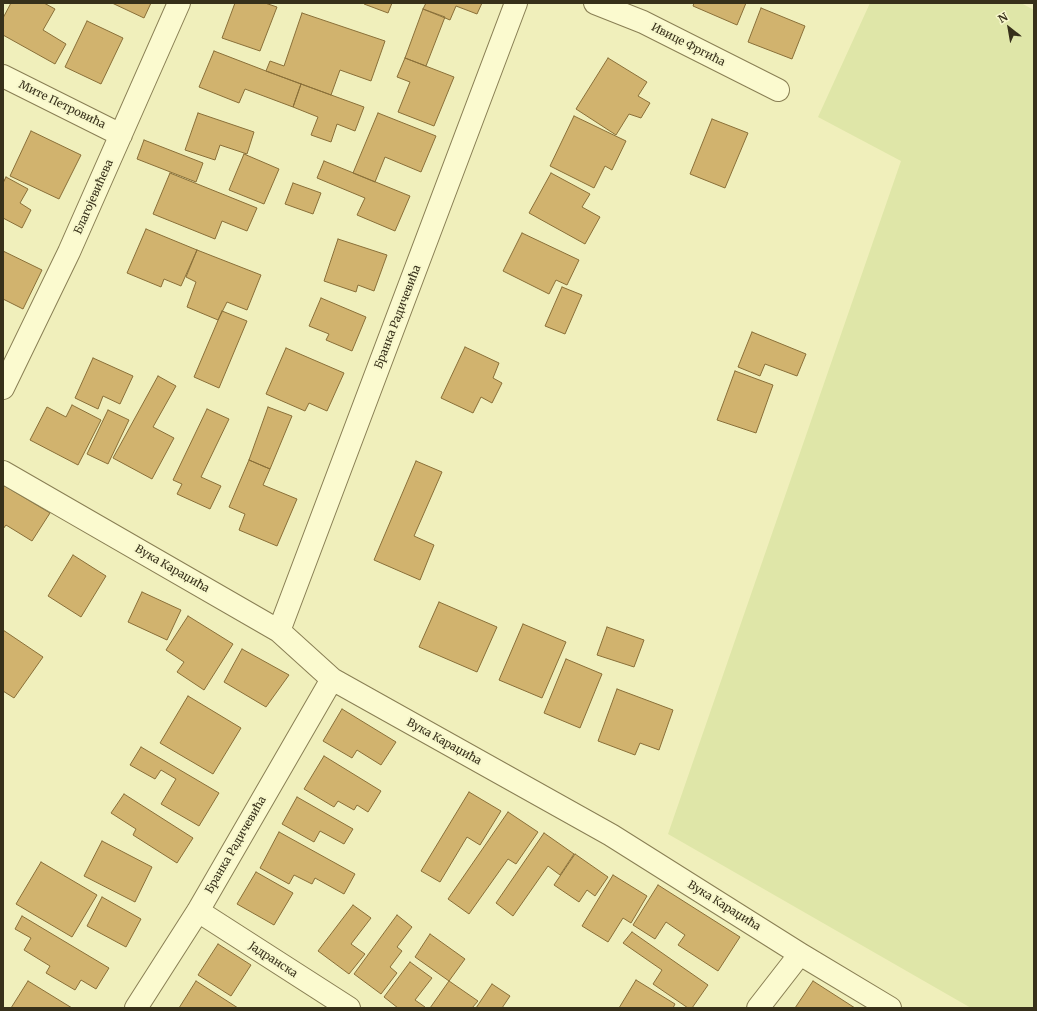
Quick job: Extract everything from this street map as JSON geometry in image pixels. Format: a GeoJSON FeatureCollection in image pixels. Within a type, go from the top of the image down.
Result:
{"type":"FeatureCollection","features":[{"type":"Feature","properties":{"kind":"street","name":"Благојевићева"},"geometry":{"type":"LineString","coordinates":[[3,388],[69,252],[122,135],[179,3]]}},
{"type":"Feature","properties":{"kind":"street","name":"Бранка Радичевића"},"geometry":{"type":"LineString","coordinates":[[279,630],[516,3]]}},
{"type":"Feature","properties":{"kind":"street","name":"Ивице Фргића"},"geometry":{"type":"LineString","coordinates":[[595,3],[643,22],[778,90]]}},
{"type":"Feature","properties":{"kind":"street","name":"Мите Петровића"},"geometry":{"type":"LineString","coordinates":[[3,76],[122,135]]}},
{"type":"Feature","properties":{"kind":"street","name":"Вука Караџића"},"geometry":{"type":"LineString","coordinates":[[3,472],[279,630],[332,680],[611,835],[800,954],[890,1008]]}},
{"type":"Feature","properties":{"kind":"street","name":"Бранка Радичевића"},"geometry":{"type":"LineString","coordinates":[[136,1008],[198,911],[332,680]]}},
{"type":"Feature","properties":{"kind":"street","name":"Јадранска"},"geometry":{"type":"LineString","coordinates":[[198,911],[349,1008]]}},
{"type":"Feature","properties":{"kind":"street"},"geometry":{"type":"LineString","coordinates":[[758,1008],[800,954]]}},
{"type":"Feature","properties":{"kind":"green space"},"geometry":{"type":"Polygon","coordinates":[[[870,3],[1021,3],[1034,10],[1034,1008],[971,1008],[668,834],[901,161],[818,117],[870,3]]]}},
{"type":"Feature","properties":{"kind":"building"},"geometry":{"type":"Polygon","coordinates":[[[11,3],[44,3],[55,9],[43,30],[66,44],[55,64],[3,35],[3,18],[11,3]]]}},
{"type":"Feature","properties":{"kind":"building"},"geometry":{"type":"Polygon","coordinates":[[[112,3],[151,3],[144,18],[112,3]]]}},
{"type":"Feature","properties":{"kind":"building"},"geometry":{"type":"Polygon","coordinates":[[[235,3],[265,3],[277,7],[260,51],[222,38],[235,3]]]}},
{"type":"Feature","properties":{"kind":"building"},"geometry":{"type":"Polygon","coordinates":[[[392,3],[388,13],[364,4],[392,3]]]}},
{"type":"Feature","properties":{"kind":"building"},"geometry":{"type":"Polygon","coordinates":[[[426,3],[482,3],[477,14],[456,6],[450,20],[423,9],[426,3]]]}},
{"type":"Feature","properties":{"kind":"building"},"geometry":{"type":"Polygon","coordinates":[[[694,3],[746,3],[737,25],[693,6],[694,3]]]}},
{"type":"Feature","properties":{"kind":"building"},"geometry":{"type":"Polygon","coordinates":[[[761,8],[805,26],[792,59],[748,42],[761,8]]]}},
{"type":"Feature","properties":{"kind":"building"},"geometry":{"type":"Polygon","coordinates":[[[423,9],[445,17],[426,66],[405,58],[423,9]]]}},
{"type":"Feature","properties":{"kind":"building"},"geometry":{"type":"Polygon","coordinates":[[[302,13],[385,41],[371,81],[340,70],[331,95],[266,71],[270,61],[284,66],[302,13]]]}},
{"type":"Feature","properties":{"kind":"building"},"geometry":{"type":"Polygon","coordinates":[[[87,21],[123,38],[101,84],[65,67],[87,21]]]}},
{"type":"Feature","properties":{"kind":"building"},"geometry":{"type":"Polygon","coordinates":[[[214,51],[301,84],[293,107],[245,89],[239,103],[199,87],[214,51]]]}},
{"type":"Feature","properties":{"kind":"building"},"geometry":{"type":"Polygon","coordinates":[[[405,58],[454,77],[434,126],[398,112],[410,82],[397,77],[405,58]]]}},
{"type":"Feature","properties":{"kind":"building"},"geometry":{"type":"Polygon","coordinates":[[[608,58],[647,82],[638,96],[650,103],[641,118],[629,114],[616,135],[576,109],[608,58]]]}},
{"type":"Feature","properties":{"kind":"building"},"geometry":{"type":"Polygon","coordinates":[[[301,84],[364,107],[355,131],[337,124],[331,142],[311,135],[318,117],[293,107],[301,84]]]}},
{"type":"Feature","properties":{"kind":"building"},"geometry":{"type":"Polygon","coordinates":[[[198,113],[254,132],[247,154],[220,145],[215,160],[185,150],[198,113]]]}},
{"type":"Feature","properties":{"kind":"building"},"geometry":{"type":"Polygon","coordinates":[[[378,113],[436,136],[421,172],[385,157],[375,182],[353,173],[378,113]]]}},
{"type":"Feature","properties":{"kind":"building"},"geometry":{"type":"Polygon","coordinates":[[[574,116],[626,141],[612,170],[605,166],[594,188],[550,166],[574,116]]]}},
{"type":"Feature","properties":{"kind":"building"},"geometry":{"type":"Polygon","coordinates":[[[712,119],[748,133],[725,188],[690,174],[712,119]]]}},
{"type":"Feature","properties":{"kind":"building"},"geometry":{"type":"Polygon","coordinates":[[[31,131],[81,155],[59,199],[10,176],[31,131]]]}},
{"type":"Feature","properties":{"kind":"building"},"geometry":{"type":"Polygon","coordinates":[[[144,140],[203,163],[196,182],[137,159],[144,140]]]}},
{"type":"Feature","properties":{"kind":"building"},"geometry":{"type":"Polygon","coordinates":[[[244,154],[279,169],[264,204],[229,190],[244,154]]]}},
{"type":"Feature","properties":{"kind":"building"},"geometry":{"type":"Polygon","coordinates":[[[324,161],[410,196],[395,231],[357,215],[365,198],[317,178],[324,161]]]}},
{"type":"Feature","properties":{"kind":"building"},"geometry":{"type":"Polygon","coordinates":[[[170,173],[257,208],[247,231],[222,221],[215,239],[153,214],[170,173]]]}},
{"type":"Feature","properties":{"kind":"building"},"geometry":{"type":"Polygon","coordinates":[[[551,173],[590,194],[582,207],[600,217],[585,244],[529,213],[551,173]]]}},
{"type":"Feature","properties":{"kind":"building"},"geometry":{"type":"Polygon","coordinates":[[[6,177],[28,189],[20,203],[31,210],[22,228],[3,218],[3,183],[6,177]]]}},
{"type":"Feature","properties":{"kind":"building"},"geometry":{"type":"Polygon","coordinates":[[[293,183],[321,193],[313,214],[285,204],[293,183]]]}},
{"type":"Feature","properties":{"kind":"building"},"geometry":{"type":"Polygon","coordinates":[[[146,229],[197,250],[181,286],[164,279],[161,287],[127,273],[146,229]]]}},
{"type":"Feature","properties":{"kind":"building"},"geometry":{"type":"Polygon","coordinates":[[[522,233],[579,260],[567,285],[556,280],[549,294],[503,271],[522,233]]]}},
{"type":"Feature","properties":{"kind":"building"},"geometry":{"type":"Polygon","coordinates":[[[338,239],[387,255],[374,291],[358,285],[356,292],[324,281],[338,239]]]}},
{"type":"Feature","properties":{"kind":"building"},"geometry":{"type":"Polygon","coordinates":[[[197,250],[261,275],[247,310],[227,302],[218,320],[187,307],[196,282],[186,277],[197,250]]]}},
{"type":"Feature","properties":{"kind":"building"},"geometry":{"type":"Polygon","coordinates":[[[3,251],[42,270],[23,309],[3,299],[3,251]]]}},
{"type":"Feature","properties":{"kind":"building"},"geometry":{"type":"Polygon","coordinates":[[[562,287],[582,295],[565,334],[545,326],[562,287]]]}},
{"type":"Feature","properties":{"kind":"building"},"geometry":{"type":"Polygon","coordinates":[[[321,298],[366,317],[352,351],[326,340],[329,334],[309,326],[321,298]]]}},
{"type":"Feature","properties":{"kind":"building"},"geometry":{"type":"Polygon","coordinates":[[[222,311],[247,321],[219,388],[194,377],[222,311]]]}},
{"type":"Feature","properties":{"kind":"building"},"geometry":{"type":"Polygon","coordinates":[[[752,332],[806,354],[797,376],[765,364],[760,376],[738,367],[752,332]]]}},
{"type":"Feature","properties":{"kind":"building"},"geometry":{"type":"Polygon","coordinates":[[[465,347],[499,363],[493,378],[502,383],[492,403],[481,397],[473,413],[441,398],[465,347]]]}},
{"type":"Feature","properties":{"kind":"building"},"geometry":{"type":"Polygon","coordinates":[[[286,348],[344,373],[327,411],[309,403],[305,411],[266,394],[286,348]]]}},
{"type":"Feature","properties":{"kind":"building"},"geometry":{"type":"Polygon","coordinates":[[[93,358],[133,376],[120,404],[103,396],[98,409],[75,398],[93,358]]]}},
{"type":"Feature","properties":{"kind":"building"},"geometry":{"type":"Polygon","coordinates":[[[735,371],[773,385],[756,433],[717,420],[735,371]]]}},
{"type":"Feature","properties":{"kind":"building"},"geometry":{"type":"Polygon","coordinates":[[[158,376],[176,386],[153,427],[174,438],[152,479],[113,458],[158,376]]]}},
{"type":"Feature","properties":{"kind":"building"},"geometry":{"type":"Polygon","coordinates":[[[72,405],[101,420],[78,465],[30,440],[47,407],[66,417],[72,405]]]}},
{"type":"Feature","properties":{"kind":"building"},"geometry":{"type":"Polygon","coordinates":[[[268,407],[292,416],[270,469],[249,460],[268,407]]]}},
{"type":"Feature","properties":{"kind":"building"},"geometry":{"type":"Polygon","coordinates":[[[207,409],[229,419],[201,477],[221,486],[210,509],[177,494],[182,484],[173,480],[207,409]]]}},
{"type":"Feature","properties":{"kind":"building"},"geometry":{"type":"Polygon","coordinates":[[[108,410],[129,420],[108,464],[87,454],[108,410]]]}},
{"type":"Feature","properties":{"kind":"building"},"geometry":{"type":"Polygon","coordinates":[[[249,460],[270,469],[263,485],[297,499],[277,546],[239,530],[245,514],[229,507],[249,460]]]}},
{"type":"Feature","properties":{"kind":"building"},"geometry":{"type":"Polygon","coordinates":[[[416,461],[442,472],[414,536],[434,545],[420,580],[374,560],[416,461]]]}},
{"type":"Feature","properties":{"kind":"building"},"geometry":{"type":"Polygon","coordinates":[[[3,485],[50,513],[32,541],[6,525],[3,529],[3,485]]]}},
{"type":"Feature","properties":{"kind":"building"},"geometry":{"type":"Polygon","coordinates":[[[73,555],[106,576],[81,617],[48,596],[73,555]]]}},
{"type":"Feature","properties":{"kind":"building"},"geometry":{"type":"Polygon","coordinates":[[[142,592],[181,610],[167,640],[128,622],[142,592]]]}},
{"type":"Feature","properties":{"kind":"building"},"geometry":{"type":"Polygon","coordinates":[[[439,602],[497,627],[477,672],[419,647],[439,602]]]}},
{"type":"Feature","properties":{"kind":"building"},"geometry":{"type":"Polygon","coordinates":[[[188,616],[233,644],[204,690],[177,672],[184,662],[166,650],[188,616]]]}},
{"type":"Feature","properties":{"kind":"building"},"geometry":{"type":"Polygon","coordinates":[[[523,624],[566,642],[542,698],[499,680],[523,624]]]}},
{"type":"Feature","properties":{"kind":"building"},"geometry":{"type":"Polygon","coordinates":[[[607,627],[644,640],[634,667],[597,655],[607,627]]]}},
{"type":"Feature","properties":{"kind":"building"},"geometry":{"type":"Polygon","coordinates":[[[3,630],[43,657],[14,698],[3,691],[3,630]]]}},
{"type":"Feature","properties":{"kind":"building"},"geometry":{"type":"Polygon","coordinates":[[[242,649],[289,675],[266,707],[224,682],[242,649]]]}},
{"type":"Feature","properties":{"kind":"building"},"geometry":{"type":"Polygon","coordinates":[[[566,659],[602,674],[580,728],[544,713],[566,659]]]}},
{"type":"Feature","properties":{"kind":"building"},"geometry":{"type":"Polygon","coordinates":[[[617,689],[673,710],[659,750],[640,743],[635,755],[598,741],[617,689]]]}},
{"type":"Feature","properties":{"kind":"building"},"geometry":{"type":"Polygon","coordinates":[[[188,696],[241,728],[213,774],[160,743],[188,696]]]}},
{"type":"Feature","properties":{"kind":"building"},"geometry":{"type":"Polygon","coordinates":[[[342,709],[396,742],[381,765],[357,750],[352,758],[323,741],[342,709]]]}},
{"type":"Feature","properties":{"kind":"building"},"geometry":{"type":"Polygon","coordinates":[[[141,747],[219,793],[199,826],[161,804],[176,779],[161,770],[155,779],[130,765],[141,747]]]}},
{"type":"Feature","properties":{"kind":"building"},"geometry":{"type":"Polygon","coordinates":[[[324,756],[381,791],[368,812],[357,805],[354,810],[338,801],[334,807],[304,789],[324,756]]]}},
{"type":"Feature","properties":{"kind":"building"},"geometry":{"type":"Polygon","coordinates":[[[469,792],[501,811],[480,845],[467,837],[440,882],[421,871],[469,792]]]}},
{"type":"Feature","properties":{"kind":"building"},"geometry":{"type":"Polygon","coordinates":[[[124,794],[193,838],[177,863],[133,835],[136,829],[111,813],[124,794]]]}},
{"type":"Feature","properties":{"kind":"building"},"geometry":{"type":"Polygon","coordinates":[[[297,797],[353,829],[344,844],[320,831],[314,842],[282,824],[297,797]]]}},
{"type":"Feature","properties":{"kind":"building"},"geometry":{"type":"Polygon","coordinates":[[[508,812],[538,832],[516,864],[508,859],[469,914],[448,899],[508,812]]]}},
{"type":"Feature","properties":{"kind":"building"},"geometry":{"type":"Polygon","coordinates":[[[279,832],[355,874],[344,894],[315,878],[312,884],[294,875],[289,884],[260,868],[279,832]]]}},
{"type":"Feature","properties":{"kind":"building"},"geometry":{"type":"Polygon","coordinates":[[[544,833],[574,854],[560,875],[548,866],[513,916],[496,903],[544,833]]]}},
{"type":"Feature","properties":{"kind":"building"},"geometry":{"type":"Polygon","coordinates":[[[102,841],[152,867],[135,902],[84,876],[102,841]]]}},
{"type":"Feature","properties":{"kind":"building"},"geometry":{"type":"Polygon","coordinates":[[[575,854],[608,877],[595,896],[587,890],[579,902],[554,885],[575,854]]]}},
{"type":"Feature","properties":{"kind":"building"},"geometry":{"type":"Polygon","coordinates":[[[41,862],[97,895],[72,937],[16,904],[41,862]]]}},
{"type":"Feature","properties":{"kind":"building"},"geometry":{"type":"Polygon","coordinates":[[[256,872],[293,893],[274,925],[237,904],[256,872]]]}},
{"type":"Feature","properties":{"kind":"building"},"geometry":{"type":"Polygon","coordinates":[[[613,875],[647,896],[631,923],[623,918],[608,942],[582,926],[613,875]]]}},
{"type":"Feature","properties":{"kind":"building"},"geometry":{"type":"Polygon","coordinates":[[[658,885],[740,937],[718,971],[678,945],[685,935],[666,922],[655,939],[633,925],[658,885]]]}},
{"type":"Feature","properties":{"kind":"building"},"geometry":{"type":"Polygon","coordinates":[[[102,897],[141,919],[126,947],[87,926],[102,897]]]}},
{"type":"Feature","properties":{"kind":"building"},"geometry":{"type":"Polygon","coordinates":[[[353,905],[371,918],[351,944],[365,954],[349,974],[318,951],[353,905]]]}},
{"type":"Feature","properties":{"kind":"building"},"geometry":{"type":"Polygon","coordinates":[[[397,915],[412,927],[397,947],[402,951],[390,967],[397,973],[381,994],[354,974],[397,915]]]}},
{"type":"Feature","properties":{"kind":"building"},"geometry":{"type":"Polygon","coordinates":[[[22,916],[109,968],[96,989],[81,980],[75,990],[46,973],[50,966],[24,950],[31,938],[15,929],[22,916]]]}},
{"type":"Feature","properties":{"kind":"building"},"geometry":{"type":"Polygon","coordinates":[[[632,932],[708,985],[692,1008],[688,1008],[653,984],[662,970],[623,943],[632,932]]]}},
{"type":"Feature","properties":{"kind":"building"},"geometry":{"type":"Polygon","coordinates":[[[430,934],[465,959],[449,981],[415,957],[430,934]]]}},
{"type":"Feature","properties":{"kind":"building"},"geometry":{"type":"Polygon","coordinates":[[[218,944],[251,965],[231,996],[198,975],[218,944]]]}},
{"type":"Feature","properties":{"kind":"building"},"geometry":{"type":"Polygon","coordinates":[[[410,962],[432,978],[415,1000],[425,1007],[424,1008],[398,1008],[384,997],[410,962]]]}},
{"type":"Feature","properties":{"kind":"building"},"geometry":{"type":"Polygon","coordinates":[[[636,980],[675,1004],[673,1008],[619,1008],[636,980]]]}},
{"type":"Feature","properties":{"kind":"building"},"geometry":{"type":"Polygon","coordinates":[[[28,981],[72,1008],[11,1008],[28,981]]]}},
{"type":"Feature","properties":{"kind":"building"},"geometry":{"type":"Polygon","coordinates":[[[196,981],[238,1008],[179,1008],[196,981]]]}},
{"type":"Feature","properties":{"kind":"building"},"geometry":{"type":"Polygon","coordinates":[[[449,981],[478,1001],[472,1008],[430,1008],[449,981]]]}},
{"type":"Feature","properties":{"kind":"building"},"geometry":{"type":"Polygon","coordinates":[[[813,981],[855,1008],[795,1008],[813,981]]]}},
{"type":"Feature","properties":{"kind":"building"},"geometry":{"type":"Polygon","coordinates":[[[492,984],[510,996],[502,1008],[476,1008],[492,984]]]}}]}
